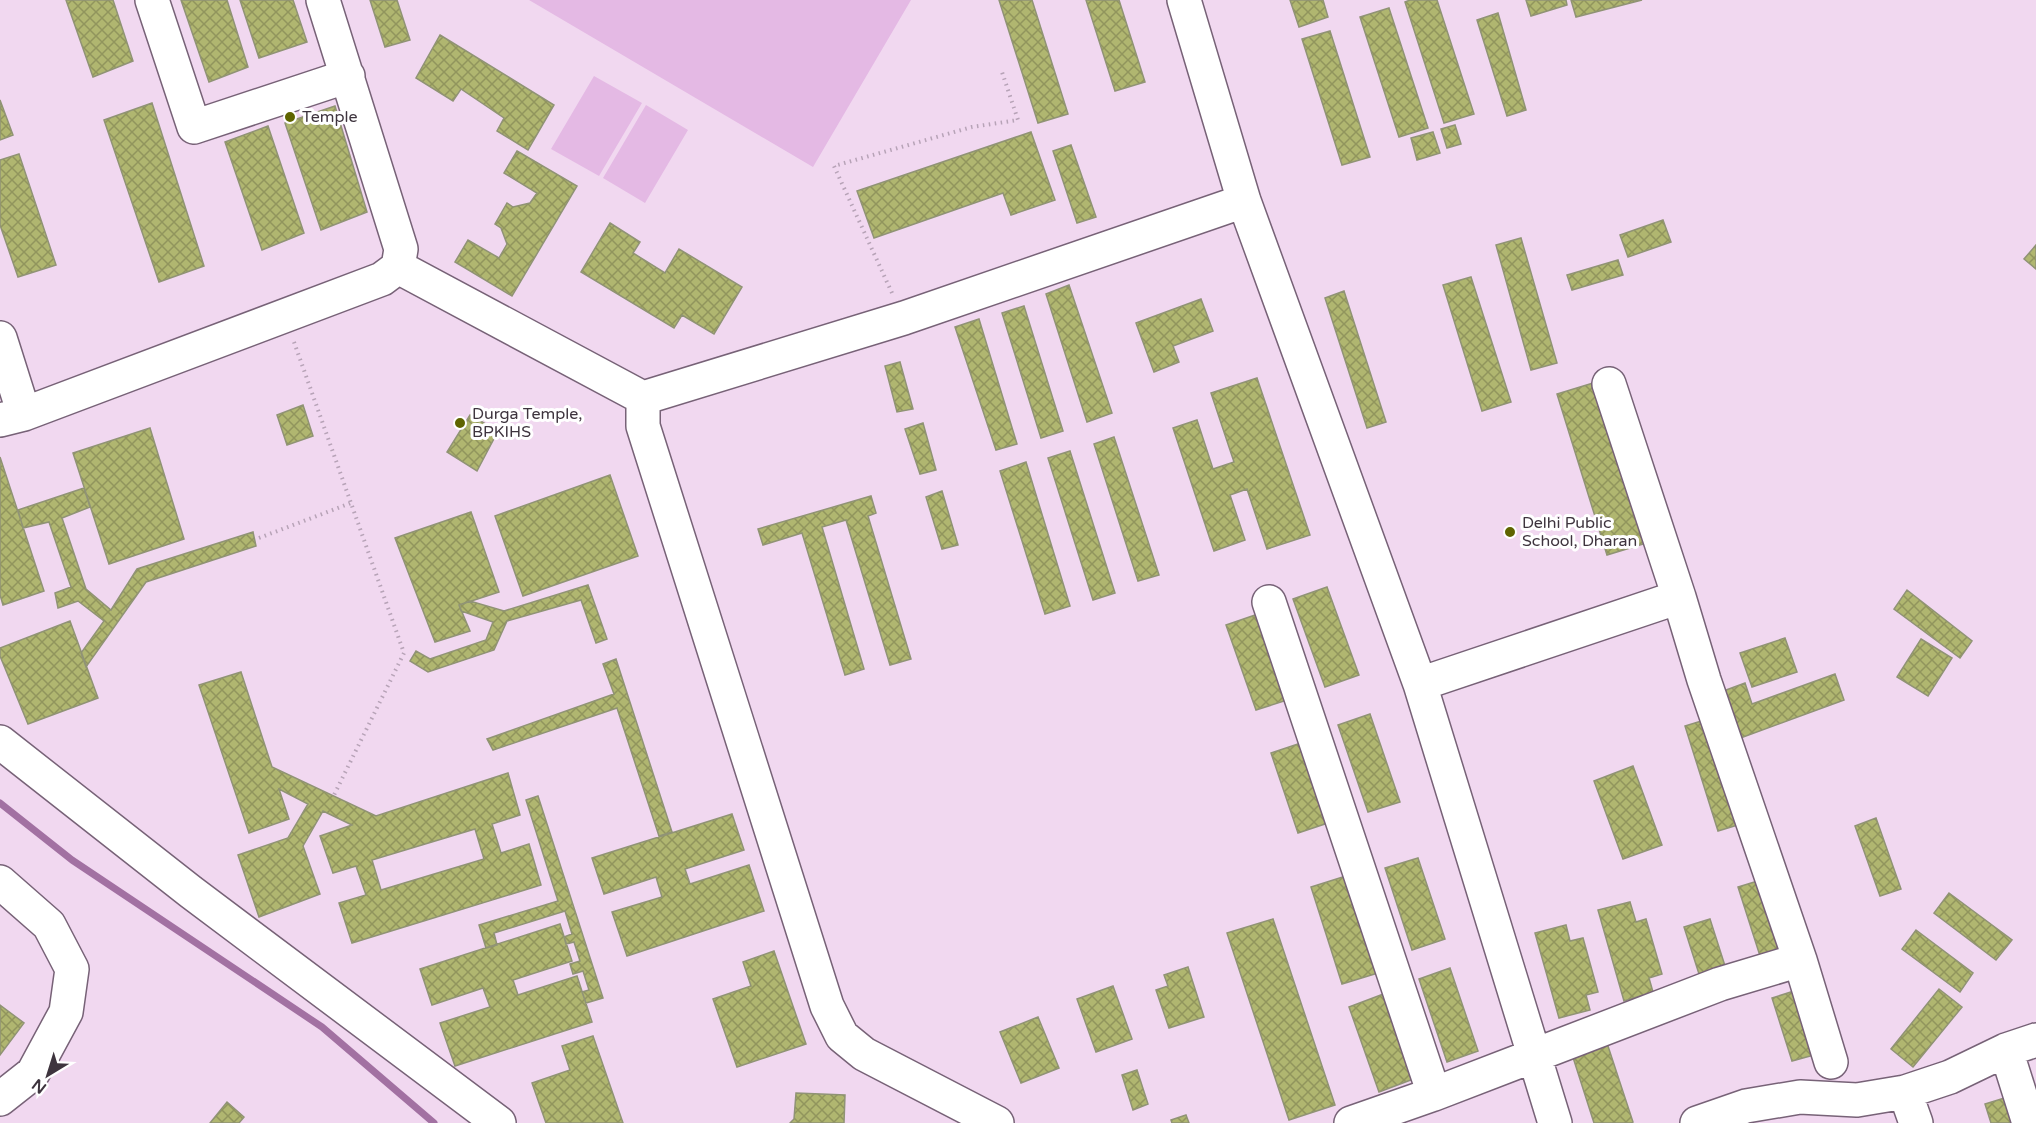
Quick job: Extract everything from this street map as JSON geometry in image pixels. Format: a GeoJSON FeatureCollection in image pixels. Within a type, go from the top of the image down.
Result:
{"type":"FeatureCollection","features":[{"type":"Feature","properties":{"kind":"street"},"geometry":{"type":"LineString","coordinates":[[152,0],[194,127],[348,76]]}},
{"type":"Feature","properties":{"kind":"street"},"geometry":{"type":"LineString","coordinates":[[0,338],[12,417],[382,279],[398,267],[401,249],[323,0]]}},
{"type":"Feature","properties":{"kind":"street"},"geometry":{"type":"LineString","coordinates":[[1184,0],[1244,201],[1420,684],[1555,1123]]}},
{"type":"Feature","properties":{"kind":"street"},"geometry":{"type":"LineString","coordinates":[[398,267],[643,398],[904,318],[1244,201]]}},
{"type":"Feature","properties":{"kind":"street"},"geometry":{"type":"LineString","coordinates":[[1609,384],[1704,680],[1800,960],[1831,1062]]}},
{"type":"Feature","properties":{"kind":"street"},"geometry":{"type":"LineString","coordinates":[[643,398],[643,426],[827,1006],[843,1036],[864,1054],[997,1123]]}},
{"type":"Feature","properties":{"kind":"street"},"geometry":{"type":"LineString","coordinates":[[1420,684],[1679,597]]}},
{"type":"Feature","properties":{"kind":"street"},"geometry":{"type":"LineString","coordinates":[[1269,602],[1434,1094]]}},
{"type":"Feature","properties":{"kind":"street"},"geometry":{"type":"LineString","coordinates":[[0,742],[191,892],[499,1123]]}},
{"type":"Feature","properties":{"kind":"street"},"geometry":{"type":"LineString","coordinates":[[0,882],[49,925],[72,969],[66,1011],[33,1073],[0,1099]]}},
{"type":"Feature","properties":{"kind":"street"},"geometry":{"type":"LineString","coordinates":[[1351,1123],[1434,1094],[1720,984],[1800,960]]}},
{"type":"Feature","properties":{"kind":"street"},"geometry":{"type":"LineString","coordinates":[[1697,1123],[1746,1106],[1804,1110],[1905,1092],[1950,1077],[2006,1050],[2036,1040]]}},
{"type":"Feature","properties":{"kind":"street"},"geometry":{"type":"LineString","coordinates":[[2006,1050],[2029,1123]]}},
{"type":"Feature","properties":{"kind":"street"},"geometry":{"type":"LineString","coordinates":[[1905,1092],[1916,1123]]}},
{"type":"Feature","properties":{"kind":"path"},"geometry":{"type":"LineString","coordinates":[[904,318],[834,166],[972,127],[1018,120],[1000,69]]}},
{"type":"Feature","properties":{"kind":"path"},"geometry":{"type":"LineString","coordinates":[[285,315],[404,653],[334,795]]}},
{"type":"Feature","properties":{"kind":"path"},"geometry":{"type":"LineString","coordinates":[[260,538],[351,503]]}},
{"type":"Feature","properties":{"kind":"shaded area"},"geometry":{"type":"Polygon","coordinates":[[[529,0],[911,0],[813,167],[529,0]]]}},
{"type":"Feature","properties":{"kind":"shaded area"},"geometry":{"type":"Polygon","coordinates":[[[594,76],[642,103],[599,176],[551,149],[594,76]]]}},
{"type":"Feature","properties":{"kind":"shaded area"},"geometry":{"type":"Polygon","coordinates":[[[646,105],[688,130],[645,203],[603,178],[646,105]]]}},
{"type":"Feature","properties":{"kind":"building"},"geometry":{"type":"Polygon","coordinates":[[[66,0],[113,0],[133,61],[93,77],[66,0]]]}},
{"type":"Feature","properties":{"kind":"building"},"geometry":{"type":"Polygon","coordinates":[[[181,0],[227,0],[248,67],[209,82],[181,0]]]}},
{"type":"Feature","properties":{"kind":"building"},"geometry":{"type":"Polygon","coordinates":[[[240,0],[293,0],[307,42],[259,58],[240,0]]]}},
{"type":"Feature","properties":{"kind":"building"},"geometry":{"type":"Polygon","coordinates":[[[370,0],[397,0],[410,40],[385,47],[370,0]]]}},
{"type":"Feature","properties":{"kind":"building"},"geometry":{"type":"Polygon","coordinates":[[[999,0],[1032,0],[1068,114],[1038,123],[999,0]]]}},
{"type":"Feature","properties":{"kind":"building"},"geometry":{"type":"Polygon","coordinates":[[[1086,0],[1119,0],[1145,82],[1115,91],[1086,0]]]}},
{"type":"Feature","properties":{"kind":"building"},"geometry":{"type":"Polygon","coordinates":[[[1290,0],[1323,0],[1328,17],[1299,27],[1290,0]]]}},
{"type":"Feature","properties":{"kind":"building"},"geometry":{"type":"Polygon","coordinates":[[[1437,0],[1474,114],[1444,123],[1405,2],[1437,0]]]}},
{"type":"Feature","properties":{"kind":"building"},"geometry":{"type":"Polygon","coordinates":[[[1526,0],[1566,0],[1567,5],[1531,16],[1526,0]]]}},
{"type":"Feature","properties":{"kind":"building"},"geometry":{"type":"Polygon","coordinates":[[[1571,0],[1642,0],[1576,17],[1571,0]]]}},
{"type":"Feature","properties":{"kind":"building"},"geometry":{"type":"Polygon","coordinates":[[[1389,8],[1428,128],[1399,137],[1360,17],[1389,8]]]}},
{"type":"Feature","properties":{"kind":"building"},"geometry":{"type":"Polygon","coordinates":[[[1498,13],[1526,110],[1507,116],[1477,20],[1498,13]]]}},
{"type":"Feature","properties":{"kind":"building"},"geometry":{"type":"Polygon","coordinates":[[[1330,31],[1370,157],[1342,165],[1302,39],[1330,31]]]}},
{"type":"Feature","properties":{"kind":"building"},"geometry":{"type":"Polygon","coordinates":[[[440,35],[554,105],[528,150],[497,131],[504,118],[461,89],[453,101],[416,78],[440,35]]]}},
{"type":"Feature","properties":{"kind":"building"},"geometry":{"type":"Polygon","coordinates":[[[0,100],[13,135],[0,140],[0,100]]]}},
{"type":"Feature","properties":{"kind":"building"},"geometry":{"type":"Polygon","coordinates":[[[152,103],[204,266],[159,282],[104,120],[152,103]]]}},
{"type":"Feature","properties":{"kind":"building"},"geometry":{"type":"Polygon","coordinates":[[[335,106],[367,212],[321,230],[285,123],[335,106]]]}},
{"type":"Feature","properties":{"kind":"building"},"geometry":{"type":"Polygon","coordinates":[[[1455,125],[1461,144],[1447,148],[1441,129],[1455,125]]]}},
{"type":"Feature","properties":{"kind":"building"},"geometry":{"type":"Polygon","coordinates":[[[268,126],[304,233],[262,250],[225,142],[268,126]]]}},
{"type":"Feature","properties":{"kind":"building"},"geometry":{"type":"Polygon","coordinates":[[[1031,132],[1055,200],[1011,215],[1003,193],[874,238],[857,191],[1031,132]]]}},
{"type":"Feature","properties":{"kind":"building"},"geometry":{"type":"Polygon","coordinates":[[[1433,132],[1440,153],[1417,160],[1411,138],[1433,132]]]}},
{"type":"Feature","properties":{"kind":"building"},"geometry":{"type":"Polygon","coordinates":[[[1071,145],[1096,217],[1077,223],[1053,151],[1071,145]]]}},
{"type":"Feature","properties":{"kind":"building"},"geometry":{"type":"Polygon","coordinates":[[[517,151],[577,186],[512,296],[455,262],[468,240],[499,258],[507,244],[501,228],[495,224],[507,203],[513,207],[530,203],[537,193],[504,173],[517,151]]]}},
{"type":"Feature","properties":{"kind":"building"},"geometry":{"type":"Polygon","coordinates":[[[19,154],[56,265],[18,277],[0,225],[0,160],[19,154]]]}},
{"type":"Feature","properties":{"kind":"building"},"geometry":{"type":"Polygon","coordinates":[[[1663,220],[1671,242],[1628,257],[1620,235],[1663,220]]]}},
{"type":"Feature","properties":{"kind":"building"},"geometry":{"type":"Polygon","coordinates":[[[610,223],[640,242],[633,253],[665,273],[679,249],[742,287],[714,334],[682,315],[674,328],[581,272],[610,223]]]}},
{"type":"Feature","properties":{"kind":"building"},"geometry":{"type":"Polygon","coordinates":[[[1521,238],[1557,363],[1531,370],[1496,245],[1521,238]]]}},
{"type":"Feature","properties":{"kind":"building"},"geometry":{"type":"Polygon","coordinates":[[[2036,245],[2036,269],[2024,259],[2036,245]]]}},
{"type":"Feature","properties":{"kind":"building"},"geometry":{"type":"Polygon","coordinates":[[[1618,260],[1623,275],[1572,290],[1567,275],[1618,260]]]}},
{"type":"Feature","properties":{"kind":"building"},"geometry":{"type":"Polygon","coordinates":[[[1471,277],[1511,402],[1482,411],[1443,285],[1471,277]]]}},
{"type":"Feature","properties":{"kind":"building"},"geometry":{"type":"Polygon","coordinates":[[[1069,285],[1112,413],[1087,422],[1046,294],[1069,285]]]}},
{"type":"Feature","properties":{"kind":"building"},"geometry":{"type":"Polygon","coordinates":[[[1344,291],[1386,422],[1367,428],[1325,298],[1344,291]]]}},
{"type":"Feature","properties":{"kind":"building"},"geometry":{"type":"Polygon","coordinates":[[[1201,299],[1213,331],[1173,346],[1179,362],[1154,372],[1136,323],[1201,299]]]}},
{"type":"Feature","properties":{"kind":"building"},"geometry":{"type":"Polygon","coordinates":[[[1024,306],[1063,431],[1041,438],[1002,313],[1024,306]]]}},
{"type":"Feature","properties":{"kind":"building"},"geometry":{"type":"Polygon","coordinates":[[[979,319],[1017,444],[996,450],[955,327],[979,319]]]}},
{"type":"Feature","properties":{"kind":"building"},"geometry":{"type":"Polygon","coordinates":[[[900,362],[913,409],[897,412],[885,366],[900,362]]]}},
{"type":"Feature","properties":{"kind":"building"},"geometry":{"type":"Polygon","coordinates":[[[1257,378],[1310,535],[1267,549],[1247,489],[1230,495],[1245,540],[1214,551],[1173,428],[1197,420],[1213,469],[1234,462],[1211,393],[1257,378]]]}},
{"type":"Feature","properties":{"kind":"building"},"geometry":{"type":"Polygon","coordinates":[[[1603,380],[1653,541],[1607,555],[1557,394],[1603,380]]]}},
{"type":"Feature","properties":{"kind":"building"},"geometry":{"type":"Polygon","coordinates":[[[303,405],[313,436],[287,445],[277,415],[303,405]]]}},
{"type":"Feature","properties":{"kind":"building"},"geometry":{"type":"Polygon","coordinates":[[[470,415],[498,431],[477,471],[447,452],[470,415]]]}},
{"type":"Feature","properties":{"kind":"building"},"geometry":{"type":"Polygon","coordinates":[[[923,423],[936,470],[920,474],[905,429],[923,423]]]}},
{"type":"Feature","properties":{"kind":"building"},"geometry":{"type":"Polygon","coordinates":[[[150,428],[184,539],[109,564],[73,453],[150,428]]]}},
{"type":"Feature","properties":{"kind":"building"},"geometry":{"type":"Polygon","coordinates":[[[1114,437],[1159,575],[1138,581],[1094,444],[1114,437]]]}},
{"type":"Feature","properties":{"kind":"building"},"geometry":{"type":"Polygon","coordinates":[[[1070,451],[1115,593],[1093,600],[1048,458],[1070,451]]]}},
{"type":"Feature","properties":{"kind":"building"},"geometry":{"type":"Polygon","coordinates":[[[0,457],[44,591],[3,605],[0,595],[0,457]]]}},
{"type":"Feature","properties":{"kind":"building"},"geometry":{"type":"Polygon","coordinates":[[[1026,462],[1070,606],[1045,614],[1000,471],[1026,462]]]}},
{"type":"Feature","properties":{"kind":"building"},"geometry":{"type":"Polygon","coordinates":[[[610,475],[638,556],[523,596],[495,516],[610,475]]]}},
{"type":"Feature","properties":{"kind":"building"},"geometry":{"type":"Polygon","coordinates":[[[84,488],[90,507],[62,518],[86,589],[111,610],[137,569],[253,532],[256,546],[146,582],[86,667],[81,653],[104,621],[78,601],[58,608],[55,593],[71,587],[49,522],[23,528],[18,510],[84,488]]]}},
{"type":"Feature","properties":{"kind":"building"},"geometry":{"type":"Polygon","coordinates":[[[942,491],[958,545],[942,549],[926,497],[942,491]]]}},
{"type":"Feature","properties":{"kind":"building"},"geometry":{"type":"Polygon","coordinates":[[[871,496],[876,513],[868,516],[911,659],[890,665],[846,520],[822,527],[864,669],[845,675],[802,533],[763,545],[758,529],[871,496]]]}},
{"type":"Feature","properties":{"kind":"building"},"geometry":{"type":"Polygon","coordinates":[[[471,512],[499,592],[459,605],[470,631],[435,642],[395,538],[471,512]]]}},
{"type":"Feature","properties":{"kind":"building"},"geometry":{"type":"Polygon","coordinates":[[[588,585],[607,639],[596,643],[581,600],[507,621],[494,650],[428,672],[410,661],[416,651],[430,659],[486,640],[493,622],[461,611],[459,605],[470,601],[504,611],[588,585]]]}},
{"type":"Feature","properties":{"kind":"building"},"geometry":{"type":"Polygon","coordinates":[[[1327,587],[1359,675],[1325,687],[1293,599],[1327,587]]]}},
{"type":"Feature","properties":{"kind":"building"},"geometry":{"type":"Polygon","coordinates":[[[1907,590],[1972,641],[1960,658],[1894,609],[1907,590]]]}},
{"type":"Feature","properties":{"kind":"building"},"geometry":{"type":"Polygon","coordinates":[[[1258,614],[1287,700],[1256,710],[1226,625],[1258,614]]]}},
{"type":"Feature","properties":{"kind":"building"},"geometry":{"type":"Polygon","coordinates":[[[70,621],[98,698],[28,724],[0,656],[0,648],[70,621]]]}},
{"type":"Feature","properties":{"kind":"building"},"geometry":{"type":"Polygon","coordinates":[[[1785,638],[1797,672],[1752,687],[1740,653],[1785,638]]]}},
{"type":"Feature","properties":{"kind":"building"},"geometry":{"type":"Polygon","coordinates":[[[1921,639],[1952,658],[1928,696],[1897,677],[1921,639]]]}},
{"type":"Feature","properties":{"kind":"building"},"geometry":{"type":"Polygon","coordinates":[[[616,659],[672,832],[659,836],[617,708],[493,750],[487,739],[614,694],[603,664],[616,659]]]}},
{"type":"Feature","properties":{"kind":"building"},"geometry":{"type":"Polygon","coordinates":[[[241,672],[272,767],[376,816],[508,773],[520,815],[492,824],[501,853],[529,844],[541,885],[352,943],[339,903],[366,895],[356,866],[333,873],[320,836],[352,825],[323,811],[303,846],[320,894],[259,917],[238,855],[288,838],[308,804],[279,789],[289,819],[249,833],[199,685],[241,672]],[[475,829],[372,860],[381,890],[484,859],[475,829]]]}},
{"type":"Feature","properties":{"kind":"building"},"geometry":{"type":"Polygon","coordinates":[[[1835,674],[1844,700],[1735,740],[1718,693],[1745,683],[1752,704],[1835,674]]]}},
{"type":"Feature","properties":{"kind":"building"},"geometry":{"type":"Polygon","coordinates":[[[1370,714],[1400,802],[1368,812],[1338,725],[1370,714]]]}},
{"type":"Feature","properties":{"kind":"building"},"geometry":{"type":"Polygon","coordinates":[[[1708,719],[1741,824],[1718,831],[1685,726],[1708,719]]]}},
{"type":"Feature","properties":{"kind":"building"},"geometry":{"type":"Polygon","coordinates":[[[1301,743],[1328,823],[1298,833],[1271,753],[1301,743]]]}},
{"type":"Feature","properties":{"kind":"building"},"geometry":{"type":"Polygon","coordinates":[[[1633,766],[1662,845],[1623,859],[1594,781],[1633,766]]]}},
{"type":"Feature","properties":{"kind":"building"},"geometry":{"type":"Polygon","coordinates":[[[538,796],[603,998],[586,1003],[582,992],[589,990],[583,971],[573,974],[570,964],[580,961],[574,942],[566,944],[564,937],[572,934],[565,911],[494,933],[497,945],[486,948],[479,925],[558,901],[526,800],[538,796]]]}},
{"type":"Feature","properties":{"kind":"building"},"geometry":{"type":"Polygon","coordinates":[[[732,814],[744,850],[685,869],[690,884],[749,865],[764,911],[627,956],[612,912],[662,897],[656,877],[604,894],[592,858],[732,814]]]}},
{"type":"Feature","properties":{"kind":"building"},"geometry":{"type":"Polygon","coordinates":[[[1876,818],[1901,889],[1880,896],[1855,826],[1876,818]]]}},
{"type":"Feature","properties":{"kind":"building"},"geometry":{"type":"Polygon","coordinates":[[[1418,858],[1445,939],[1412,950],[1385,868],[1418,858]]]}},
{"type":"Feature","properties":{"kind":"building"},"geometry":{"type":"Polygon","coordinates":[[[1346,876],[1378,973],[1342,984],[1311,887],[1346,876]]]}},
{"type":"Feature","properties":{"kind":"building"},"geometry":{"type":"Polygon","coordinates":[[[1761,880],[1784,951],[1761,959],[1738,887],[1761,880]]]}},
{"type":"Feature","properties":{"kind":"building"},"geometry":{"type":"Polygon","coordinates":[[[1949,893],[2012,940],[1996,960],[1934,913],[1949,893]]]}},
{"type":"Feature","properties":{"kind":"building"},"geometry":{"type":"Polygon","coordinates":[[[1630,902],[1636,922],[1646,919],[1662,974],[1649,978],[1653,992],[1624,1001],[1598,910],[1630,902]]]}},
{"type":"Feature","properties":{"kind":"building"},"geometry":{"type":"Polygon","coordinates":[[[1273,919],[1335,1105],[1289,1120],[1227,933],[1273,919]]]}},
{"type":"Feature","properties":{"kind":"building"},"geometry":{"type":"Polygon","coordinates":[[[1710,919],[1726,969],[1700,977],[1684,927],[1710,919]]]}},
{"type":"Feature","properties":{"kind":"building"},"geometry":{"type":"Polygon","coordinates":[[[560,924],[572,961],[513,980],[518,995],[577,976],[592,1022],[455,1066],[440,1023],[490,1007],[483,988],[432,1005],[420,969],[560,924]]]}},
{"type":"Feature","properties":{"kind":"building"},"geometry":{"type":"Polygon","coordinates":[[[1566,925],[1570,941],[1583,938],[1598,992],[1586,995],[1590,1010],[1559,1018],[1535,933],[1566,925]]]}},
{"type":"Feature","properties":{"kind":"building"},"geometry":{"type":"Polygon","coordinates":[[[1916,930],[1973,973],[1960,992],[1902,949],[1916,930]]]}},
{"type":"Feature","properties":{"kind":"building"},"geometry":{"type":"Polygon","coordinates":[[[774,951],[806,1044],[737,1067],[713,999],[751,986],[743,962],[774,951]]]}},
{"type":"Feature","properties":{"kind":"building"},"geometry":{"type":"Polygon","coordinates":[[[1188,967],[1204,1017],[1169,1028],[1156,990],[1168,986],[1164,975],[1188,967]]]}},
{"type":"Feature","properties":{"kind":"building"},"geometry":{"type":"Polygon","coordinates":[[[1450,968],[1478,1051],[1447,1062],[1419,979],[1450,968]]]}},
{"type":"Feature","properties":{"kind":"building"},"geometry":{"type":"Polygon","coordinates":[[[1113,986],[1132,1039],[1096,1052],[1077,999],[1113,986]]]}},
{"type":"Feature","properties":{"kind":"building"},"geometry":{"type":"Polygon","coordinates":[[[1939,989],[1962,1007],[1913,1067],[1891,1049],[1939,989]]]}},
{"type":"Feature","properties":{"kind":"building"},"geometry":{"type":"Polygon","coordinates":[[[1794,991],[1814,1055],[1792,1061],[1772,998],[1794,991]]]}},
{"type":"Feature","properties":{"kind":"building"},"geometry":{"type":"Polygon","coordinates":[[[1386,993],[1416,1078],[1379,1092],[1349,1007],[1386,993]]]}},
{"type":"Feature","properties":{"kind":"building"},"geometry":{"type":"Polygon","coordinates":[[[0,1005],[24,1023],[0,1055],[0,1005]]]}},
{"type":"Feature","properties":{"kind":"building"},"geometry":{"type":"Polygon","coordinates":[[[1038,1017],[1059,1068],[1021,1083],[1000,1032],[1038,1017]]]}},
{"type":"Feature","properties":{"kind":"building"},"geometry":{"type":"Polygon","coordinates":[[[593,1036],[623,1123],[546,1123],[532,1083],[570,1070],[562,1046],[593,1036]]]}},
{"type":"Feature","properties":{"kind":"building"},"geometry":{"type":"Polygon","coordinates":[[[1605,1037],[1633,1122],[1631,1123],[1594,1123],[1570,1048],[1605,1037]]]}},
{"type":"Feature","properties":{"kind":"building"},"geometry":{"type":"Polygon","coordinates":[[[1137,1070],[1148,1104],[1133,1110],[1122,1075],[1137,1070]]]}},
{"type":"Feature","properties":{"kind":"building"},"geometry":{"type":"Polygon","coordinates":[[[796,1093],[845,1095],[844,1123],[790,1123],[794,1119],[796,1093]]]}},
{"type":"Feature","properties":{"kind":"building"},"geometry":{"type":"Polygon","coordinates":[[[2011,1096],[2020,1123],[1991,1123],[1985,1104],[2011,1096]]]}},
{"type":"Feature","properties":{"kind":"building"},"geometry":{"type":"Polygon","coordinates":[[[227,1102],[244,1117],[239,1123],[210,1123],[227,1102]]]}},
{"type":"Feature","properties":{"kind":"building"},"geometry":{"type":"Polygon","coordinates":[[[1186,1115],[1189,1123],[1172,1123],[1171,1120],[1186,1115]]]}},
{"type":"Feature","properties":{"kind":"waterway"},"geometry":{"type":"LineString","coordinates":[[0,803],[72,860],[322,1027],[434,1123]]}},
{"type":"Feature","properties":{"kind":"place","name":"Temple"},"geometry":{"type":"Point","coordinates":[290,117]}},
{"type":"Feature","properties":{"kind":"place","name":"Durga Temple, BPKIHS"},"geometry":{"type":"Point","coordinates":[460,423]}},
{"type":"Feature","properties":{"kind":"place","name":"Delhi Public School, Dharan"},"geometry":{"type":"Point","coordinates":[1510,532]}}]}
